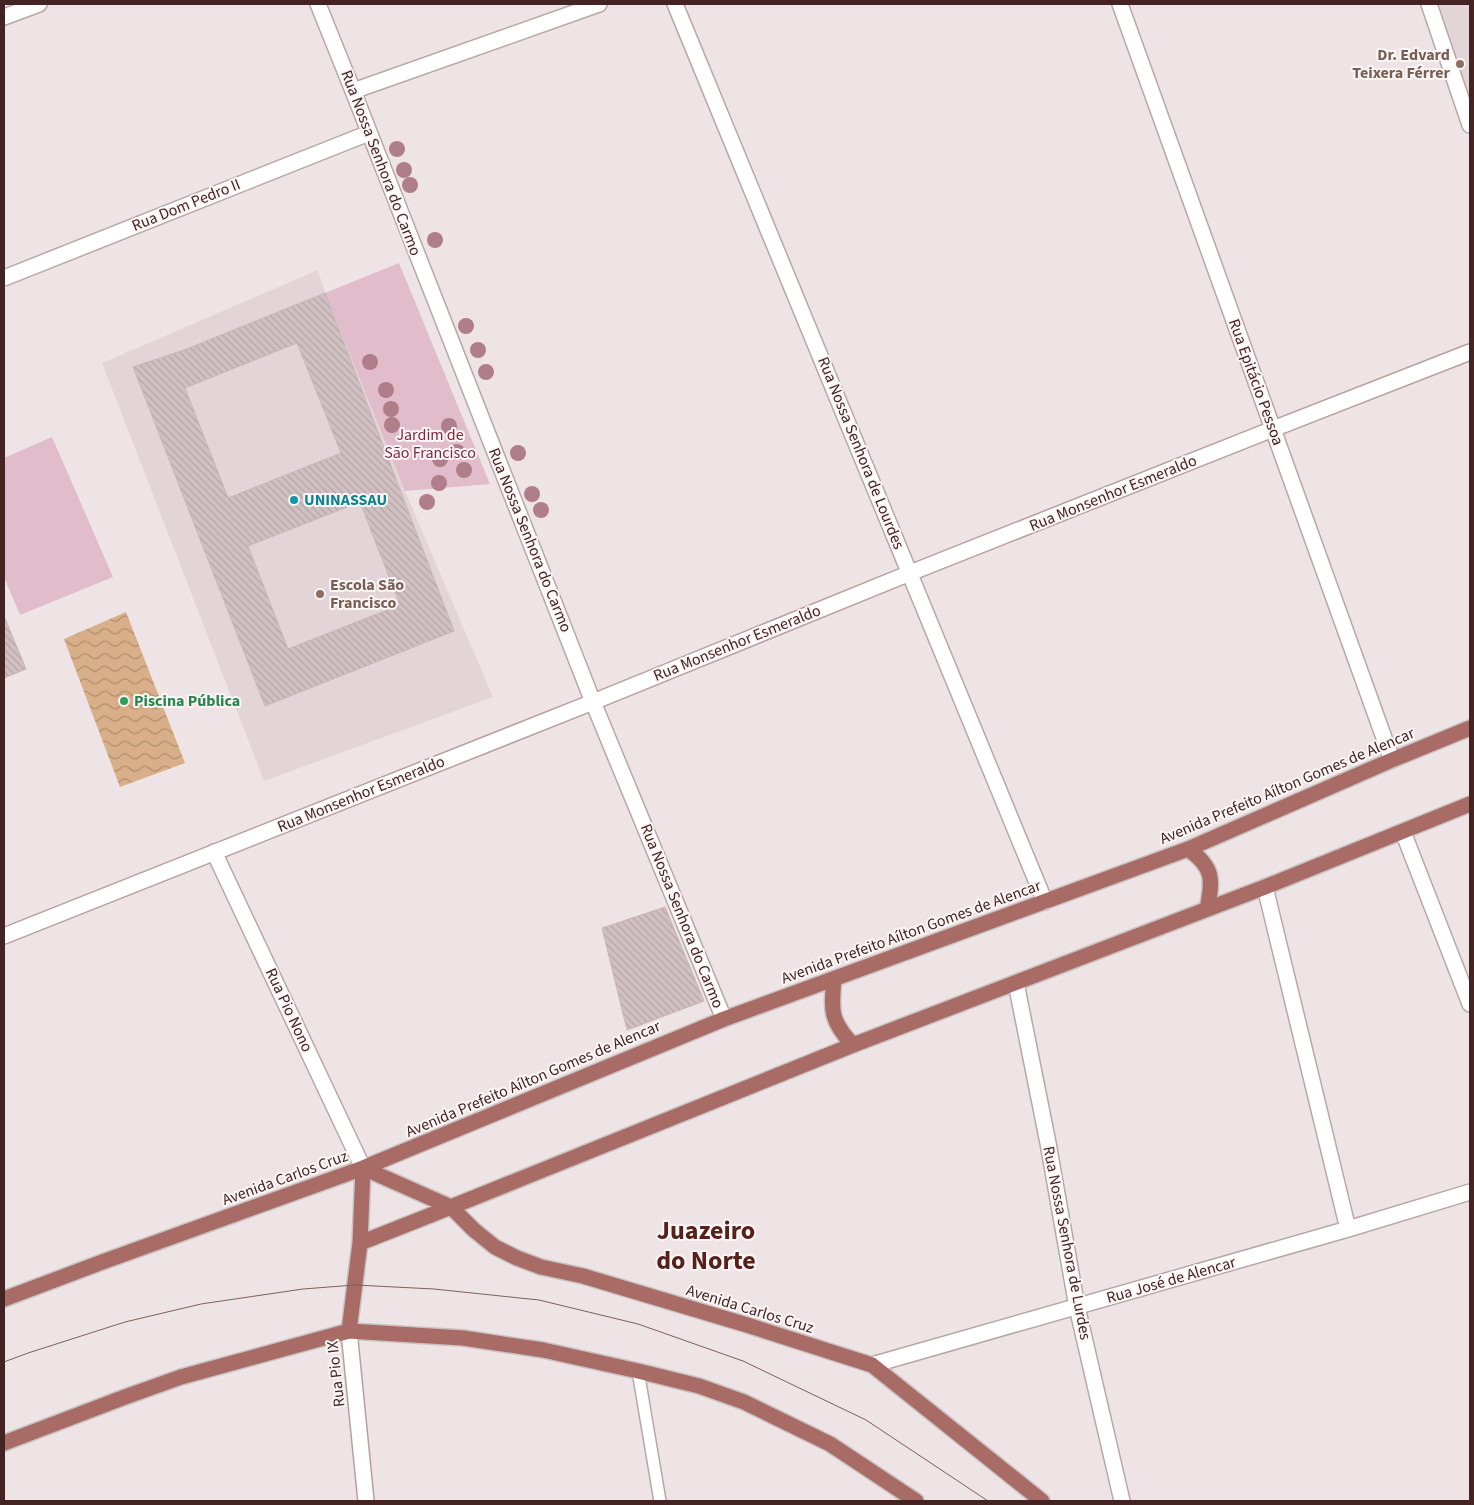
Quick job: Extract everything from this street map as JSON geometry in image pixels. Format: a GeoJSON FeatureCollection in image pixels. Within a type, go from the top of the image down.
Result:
{"type":"FeatureCollection","features":[{"type":"Feature","properties":{"kind":"main road","name":"Avenida Prefeito Aílton Gomes de Alencar"},"geometry":{"type":"LineString","coordinates":[[363,1168],[724,1019],[1188,849],[1470,728]]}},
{"type":"Feature","properties":{"kind":"main road"},"geometry":{"type":"LineString","coordinates":[[360,1243],[853,1045],[1265,887],[1470,804]]}},
{"type":"Feature","properties":{"kind":"main road"},"geometry":{"type":"LineString","coordinates":[[1188,849],[1202,860],[1207,867],[1211,880],[1207,909]]}},
{"type":"Feature","properties":{"kind":"main road"},"geometry":{"type":"LineString","coordinates":[[834,979],[831,1003],[832,1013],[844,1035],[853,1045]]}},
{"type":"Feature","properties":{"kind":"main road","name":"Avenida Carlos Cruz"},"geometry":{"type":"LineString","coordinates":[[4,1299],[105,1260],[363,1168],[451,1207],[488,1242],[517,1258],[541,1267],[583,1276],[747,1325],[872,1365],[1042,1501]]}},
{"type":"Feature","properties":{"kind":"main road","name":"Rua Pio IX"},"geometry":{"type":"LineString","coordinates":[[349,1332],[360,1243],[363,1168]]}},
{"type":"Feature","properties":{"kind":"main road"},"geometry":{"type":"LineString","coordinates":[[4,1443],[181,1377],[349,1332],[463,1338],[543,1350],[638,1371],[699,1386],[744,1402],[830,1444],[916,1501]]}},
{"type":"Feature","properties":{"kind":"street"},"geometry":{"type":"LineString","coordinates":[[4,18],[39,4]]}},
{"type":"Feature","properties":{"kind":"street","name":"Rua Nossa Senhora do Carmo"},"geometry":{"type":"LineString","coordinates":[[318,4],[354,91],[593,702],[724,1019]]}},
{"type":"Feature","properties":{"kind":"street"},"geometry":{"type":"LineString","coordinates":[[354,91],[600,4]]}},
{"type":"Feature","properties":{"kind":"street","name":"Rua Nossa Senhora de Lourdes"},"geometry":{"type":"LineString","coordinates":[[675,4],[1045,902]]}},
{"type":"Feature","properties":{"kind":"street","name":"Rua Epitácio Pessoa"},"geometry":{"type":"LineString","coordinates":[[1120,4],[1392,760]]}},
{"type":"Feature","properties":{"kind":"street"},"geometry":{"type":"LineString","coordinates":[[1429,4],[1470,124]]}},
{"type":"Feature","properties":{"kind":"street","name":"Rua Dom Pedro II"},"geometry":{"type":"LineString","coordinates":[[4,278],[369,133]]}},
{"type":"Feature","properties":{"kind":"street","name":"Rua Monsenhor Esmeraldo"},"geometry":{"type":"LineString","coordinates":[[4,936],[593,702],[910,573],[1470,352]]}},
{"type":"Feature","properties":{"kind":"street"},"geometry":{"type":"LineString","coordinates":[[1404,832],[1470,1004]]}},
{"type":"Feature","properties":{"kind":"street","name":"Rua Pio Nono"},"geometry":{"type":"LineString","coordinates":[[214,852],[363,1168]]}},
{"type":"Feature","properties":{"kind":"street"},"geometry":{"type":"LineString","coordinates":[[1265,887],[1348,1229]]}},
{"type":"Feature","properties":{"kind":"street","name":"Rua Nossa Senhora de Lurdes"},"geometry":{"type":"LineString","coordinates":[[1016,983],[1048,1142],[1077,1307],[1122,1501]]}},
{"type":"Feature","properties":{"kind":"street","name":"Rua José de Alencar"},"geometry":{"type":"LineString","coordinates":[[872,1365],[1348,1229],[1470,1192]]}},
{"type":"Feature","properties":{"kind":"street","name":"Rua Pio IX"},"geometry":{"type":"LineString","coordinates":[[349,1332],[366,1501]]}},
{"type":"Feature","properties":{"kind":"lane"},"geometry":{"type":"LineString","coordinates":[[638,1371],[660,1501]]}},
{"type":"Feature","properties":{"kind":"shaded area","name":"Dr. Edvard Teixera Férrer"},"geometry":{"type":"Polygon","coordinates":[[[1429,4],[1470,4],[1470,125],[1429,4]]]}},
{"type":"Feature","properties":{"kind":"shaded area","name":"Escola São Francisco"},"geometry":{"type":"Polygon","coordinates":[[[318,270],[325,293],[405,491],[493,697],[264,781],[102,363],[318,270]]]}},
{"type":"Feature","properties":{"kind":"green space","name":"Jardim de São Francisco"},"geometry":{"type":"Polygon","coordinates":[[[399,263],[490,484],[405,491],[325,293],[399,263]]]}},
{"type":"Feature","properties":{"kind":"green space"},"geometry":{"type":"Polygon","coordinates":[[[52,437],[113,577],[20,615],[4,577],[4,458],[52,437]]]}},
{"type":"Feature","properties":{"kind":"water","name":"Piscina Pública"},"geometry":{"type":"Polygon","coordinates":[[[126,612],[185,763],[120,787],[64,639],[126,612]]]}},
{"type":"Feature","properties":{"kind":"building","name":"UNINASSAU"},"geometry":{"type":"Polygon","coordinates":[[[325,293],[454,631],[265,706],[133,367],[184,350],[325,293]],[[297,343],[185,388],[228,498],[341,453],[297,343]],[[360,502],[248,546],[288,649],[400,605],[360,502]]]}},
{"type":"Feature","properties":{"kind":"building"},"geometry":{"type":"Polygon","coordinates":[[[4,616],[26,669],[4,678],[4,616]]]}},
{"type":"Feature","properties":{"kind":"building"},"geometry":{"type":"Polygon","coordinates":[[[665,907],[704,1001],[627,1030],[602,928],[665,907]]]}},
{"type":"Feature","properties":{"kind":"tram line"},"geometry":{"type":"LineString","coordinates":[[4,1362],[125,1322],[201,1304],[303,1289],[355,1285],[434,1289],[539,1300],[638,1324],[743,1361],[866,1420],[988,1501]]}},
{"type":"Feature","properties":{"kind":"place","name":"Dr. Edvard Teixera Férrer"},"geometry":{"type":"Point","coordinates":[1460,64]}},
{"type":"Feature","properties":{"kind":"place","name":"UNINASSAU"},"geometry":{"type":"Point","coordinates":[294,500]}},
{"type":"Feature","properties":{"kind":"place","name":"Escola São Francisco"},"geometry":{"type":"Point","coordinates":[320,594]}},
{"type":"Feature","properties":{"kind":"place","name":"Piscina Pública"},"geometry":{"type":"Point","coordinates":[124,701]}},
{"type":"Feature","properties":{"kind":"district","name":"Juazeiro do Norte"},"geometry":{"type":"Point","coordinates":[706,1245]}}]}
